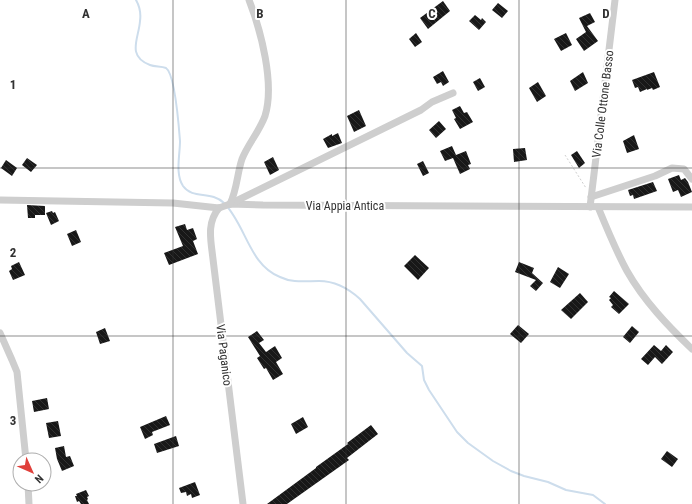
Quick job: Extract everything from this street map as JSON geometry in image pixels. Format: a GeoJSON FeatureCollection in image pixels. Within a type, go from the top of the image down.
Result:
{"type":"FeatureCollection","features":[{"type":"Feature","properties":{"kind":"street"},"geometry":{"type":"LineString","coordinates":[[230,204],[235,192],[242,160],[263,121],[268,103],[268,85],[263,44],[249,0]]}},
{"type":"Feature","properties":{"kind":"street","name":"Via Colle Ottone Basso"},"geometry":{"type":"LineString","coordinates":[[590,207],[616,0]]}},
{"type":"Feature","properties":{"kind":"street"},"geometry":{"type":"LineString","coordinates":[[230,204],[421,110],[434,101],[453,93]]}},
{"type":"Feature","properties":{"kind":"street"},"geometry":{"type":"LineString","coordinates":[[591,197],[655,176],[673,168],[684,169],[692,179]]}},
{"type":"Feature","properties":{"kind":"street"},"geometry":{"type":"LineString","coordinates":[[250,194],[253,205]]}},
{"type":"Feature","properties":{"kind":"street","name":"Via Appia Antica"},"geometry":{"type":"LineString","coordinates":[[0,200],[174,203],[219,208],[230,204],[692,207]]}},
{"type":"Feature","properties":{"kind":"street"},"geometry":{"type":"LineString","coordinates":[[598,207],[624,264],[638,289],[659,315],[692,349]]}},
{"type":"Feature","properties":{"kind":"street","name":"Via Paganico"},"geometry":{"type":"LineString","coordinates":[[219,208],[211,223],[212,251],[243,504]]}},
{"type":"Feature","properties":{"kind":"street"},"geometry":{"type":"LineString","coordinates":[[0,333],[14,362],[17,372],[25,452]]}},
{"type":"Feature","properties":{"kind":"street"},"geometry":{"type":"LineString","coordinates":[[28,492],[29,504]]}},
{"type":"Feature","properties":{"kind":"path"},"geometry":{"type":"LineString","coordinates":[[565,155],[591,197]]}},
{"type":"Feature","properties":{"kind":"building"},"geometry":{"type":"Polygon","coordinates":[[[443,1],[450,11],[428,29],[420,18],[443,1]]]}},
{"type":"Feature","properties":{"kind":"building"},"geometry":{"type":"Polygon","coordinates":[[[498,3],[508,11],[502,18],[492,10],[498,3]]]}},
{"type":"Feature","properties":{"kind":"building"},"geometry":{"type":"Polygon","coordinates":[[[590,13],[595,22],[587,26],[598,41],[584,51],[576,39],[586,32],[579,18],[590,13]]]}},
{"type":"Feature","properties":{"kind":"building"},"geometry":{"type":"Polygon","coordinates":[[[475,15],[481,20],[482,18],[486,22],[479,30],[469,21],[475,15]]]}},
{"type":"Feature","properties":{"kind":"building"},"geometry":{"type":"Polygon","coordinates":[[[416,33],[422,42],[415,47],[409,39],[416,33]]]}},
{"type":"Feature","properties":{"kind":"building"},"geometry":{"type":"Polygon","coordinates":[[[566,33],[572,45],[561,51],[554,39],[566,33]]]}},
{"type":"Feature","properties":{"kind":"building"},"geometry":{"type":"Polygon","coordinates":[[[443,71],[449,82],[443,86],[441,82],[437,84],[433,77],[443,71]]]}},
{"type":"Feature","properties":{"kind":"building"},"geometry":{"type":"Polygon","coordinates":[[[583,72],[588,83],[575,91],[570,81],[583,72]]]}},
{"type":"Feature","properties":{"kind":"building"},"geometry":{"type":"Polygon","coordinates":[[[654,72],[660,87],[653,90],[652,88],[647,89],[640,92],[638,87],[635,88],[632,80],[654,72]]]}},
{"type":"Feature","properties":{"kind":"building"},"geometry":{"type":"Polygon","coordinates":[[[480,78],[485,87],[478,91],[473,82],[480,78]]]}},
{"type":"Feature","properties":{"kind":"building"},"geometry":{"type":"Polygon","coordinates":[[[538,82],[546,96],[537,102],[529,88],[538,82]]]}},
{"type":"Feature","properties":{"kind":"building"},"geometry":{"type":"Polygon","coordinates":[[[460,106],[464,113],[467,112],[473,122],[460,129],[454,119],[456,118],[452,110],[460,106]]]}},
{"type":"Feature","properties":{"kind":"building"},"geometry":{"type":"Polygon","coordinates":[[[359,110],[366,126],[354,132],[347,116],[359,110]]]}},
{"type":"Feature","properties":{"kind":"building"},"geometry":{"type":"Polygon","coordinates":[[[439,121],[446,129],[436,138],[429,130],[439,121]]]}},
{"type":"Feature","properties":{"kind":"building"},"geometry":{"type":"Polygon","coordinates":[[[338,133],[342,143],[328,148],[323,139],[332,134],[332,136],[338,133]]]}},
{"type":"Feature","properties":{"kind":"building"},"geometry":{"type":"Polygon","coordinates":[[[634,135],[639,149],[627,153],[623,141],[634,135]]]}},
{"type":"Feature","properties":{"kind":"building"},"geometry":{"type":"Polygon","coordinates":[[[452,146],[456,155],[466,151],[471,164],[468,165],[470,169],[460,174],[453,158],[445,161],[440,151],[452,146]]]}},
{"type":"Feature","properties":{"kind":"building"},"geometry":{"type":"Polygon","coordinates":[[[525,148],[527,160],[514,162],[513,149],[525,148]]]}},
{"type":"Feature","properties":{"kind":"building"},"geometry":{"type":"Polygon","coordinates":[[[577,151],[585,163],[579,168],[571,155],[577,151]]]}},
{"type":"Feature","properties":{"kind":"building"},"geometry":{"type":"Polygon","coordinates":[[[273,157],[279,170],[270,175],[264,162],[273,157]]]}},
{"type":"Feature","properties":{"kind":"building"},"geometry":{"type":"Polygon","coordinates":[[[27,158],[37,165],[31,172],[22,165],[27,158]]]}},
{"type":"Feature","properties":{"kind":"building"},"geometry":{"type":"Polygon","coordinates":[[[6,160],[17,168],[12,176],[1,168],[6,160]]]}},
{"type":"Feature","properties":{"kind":"building"},"geometry":{"type":"Polygon","coordinates":[[[423,161],[429,173],[423,176],[417,164],[423,161]]]}},
{"type":"Feature","properties":{"kind":"building"},"geometry":{"type":"Polygon","coordinates":[[[679,175],[681,180],[685,178],[692,192],[681,197],[678,190],[673,192],[668,179],[679,175]]]}},
{"type":"Feature","properties":{"kind":"building"},"geometry":{"type":"Polygon","coordinates":[[[653,182],[657,191],[634,199],[633,195],[630,196],[628,190],[653,182]]]}},
{"type":"Feature","properties":{"kind":"building"},"geometry":{"type":"Polygon","coordinates":[[[27,205],[45,206],[45,215],[35,215],[35,218],[28,218],[27,205]]]}},
{"type":"Feature","properties":{"kind":"building"},"geometry":{"type":"Polygon","coordinates":[[[52,211],[53,213],[55,212],[59,221],[51,225],[46,213],[52,211]]]}},
{"type":"Feature","properties":{"kind":"building"},"geometry":{"type":"Polygon","coordinates":[[[185,224],[187,230],[193,228],[197,239],[193,241],[198,254],[169,265],[164,253],[183,246],[175,227],[185,224]]]}},
{"type":"Feature","properties":{"kind":"building"},"geometry":{"type":"Polygon","coordinates":[[[76,230],[81,242],[72,246],[67,234],[76,230]]]}},
{"type":"Feature","properties":{"kind":"building"},"geometry":{"type":"Polygon","coordinates":[[[415,255],[429,268],[418,280],[404,266],[415,255]]]}},
{"type":"Feature","properties":{"kind":"building"},"geometry":{"type":"Polygon","coordinates":[[[19,262],[25,275],[13,280],[9,271],[12,269],[11,266],[19,262]]]}},
{"type":"Feature","properties":{"kind":"building"},"geometry":{"type":"Polygon","coordinates":[[[519,262],[534,268],[532,273],[543,283],[536,291],[530,286],[536,280],[515,272],[519,262]]]}},
{"type":"Feature","properties":{"kind":"building"},"geometry":{"type":"Polygon","coordinates":[[[558,267],[569,274],[560,288],[550,282],[558,267]]]}},
{"type":"Feature","properties":{"kind":"building"},"geometry":{"type":"Polygon","coordinates":[[[614,291],[629,304],[619,314],[611,307],[613,305],[609,300],[611,298],[609,297],[614,291]]]}},
{"type":"Feature","properties":{"kind":"building"},"geometry":{"type":"Polygon","coordinates":[[[580,293],[588,302],[571,319],[561,310],[580,293]]]}},
{"type":"Feature","properties":{"kind":"building"},"geometry":{"type":"Polygon","coordinates":[[[518,325],[529,334],[521,343],[510,334],[518,325]]]}},
{"type":"Feature","properties":{"kind":"building"},"geometry":{"type":"Polygon","coordinates":[[[632,326],[639,332],[630,343],[623,337],[632,326]]]}},
{"type":"Feature","properties":{"kind":"building"},"geometry":{"type":"Polygon","coordinates":[[[105,328],[110,341],[100,344],[96,332],[105,328]]]}},
{"type":"Feature","properties":{"kind":"building"},"geometry":{"type":"Polygon","coordinates":[[[257,331],[264,340],[259,343],[266,352],[275,346],[282,358],[276,362],[283,374],[273,380],[266,368],[264,369],[257,358],[260,356],[248,337],[257,331]]]}},
{"type":"Feature","properties":{"kind":"building"},"geometry":{"type":"Polygon","coordinates":[[[654,345],[661,351],[666,345],[673,352],[662,364],[655,357],[648,365],[641,359],[654,345]]]}},
{"type":"Feature","properties":{"kind":"building"},"geometry":{"type":"Polygon","coordinates":[[[47,398],[49,409],[34,412],[32,401],[47,398]]]}},
{"type":"Feature","properties":{"kind":"building"},"geometry":{"type":"Polygon","coordinates":[[[166,416],[170,425],[152,432],[153,435],[145,439],[140,427],[166,416]]]}},
{"type":"Feature","properties":{"kind":"building"},"geometry":{"type":"Polygon","coordinates":[[[303,417],[308,427],[296,434],[291,424],[303,417]]]}},
{"type":"Feature","properties":{"kind":"building"},"geometry":{"type":"Polygon","coordinates":[[[58,421],[61,436],[49,438],[46,423],[58,421]]]}},
{"type":"Feature","properties":{"kind":"building"},"geometry":{"type":"Polygon","coordinates":[[[371,425],[378,434],[347,458],[349,460],[287,504],[267,504],[348,444],[347,443],[371,425]]]}},
{"type":"Feature","properties":{"kind":"building"},"geometry":{"type":"Polygon","coordinates":[[[176,436],[179,446],[157,453],[154,444],[176,436]]]}},
{"type":"Feature","properties":{"kind":"building"},"geometry":{"type":"Polygon","coordinates":[[[64,446],[66,457],[70,456],[74,466],[62,471],[57,459],[55,448],[64,446]]]}},
{"type":"Feature","properties":{"kind":"building"},"geometry":{"type":"Polygon","coordinates":[[[667,451],[678,459],[672,467],[661,459],[667,451]]]}},
{"type":"Feature","properties":{"kind":"building"},"geometry":{"type":"Polygon","coordinates":[[[195,482],[200,495],[192,498],[191,494],[187,496],[186,492],[181,493],[179,488],[195,482]]]}},
{"type":"Feature","properties":{"kind":"building"},"geometry":{"type":"Polygon","coordinates":[[[86,490],[89,496],[87,497],[87,500],[89,504],[81,504],[79,501],[77,502],[75,496],[77,496],[76,494],[86,490]]]}},
{"type":"Feature","properties":{"kind":"waterway"},"geometry":{"type":"LineString","coordinates":[[136,0],[140,16],[136,40],[136,52],[138,57],[150,65],[166,68],[172,80],[180,141],[178,164],[179,176],[183,186],[192,193],[214,197],[224,203],[238,222],[254,254],[270,271],[289,280],[330,282],[346,288],[360,299],[407,353],[422,366],[424,380],[429,390],[457,432],[468,443],[493,461],[511,471],[548,482],[566,490],[593,495],[605,504]]}}]}
